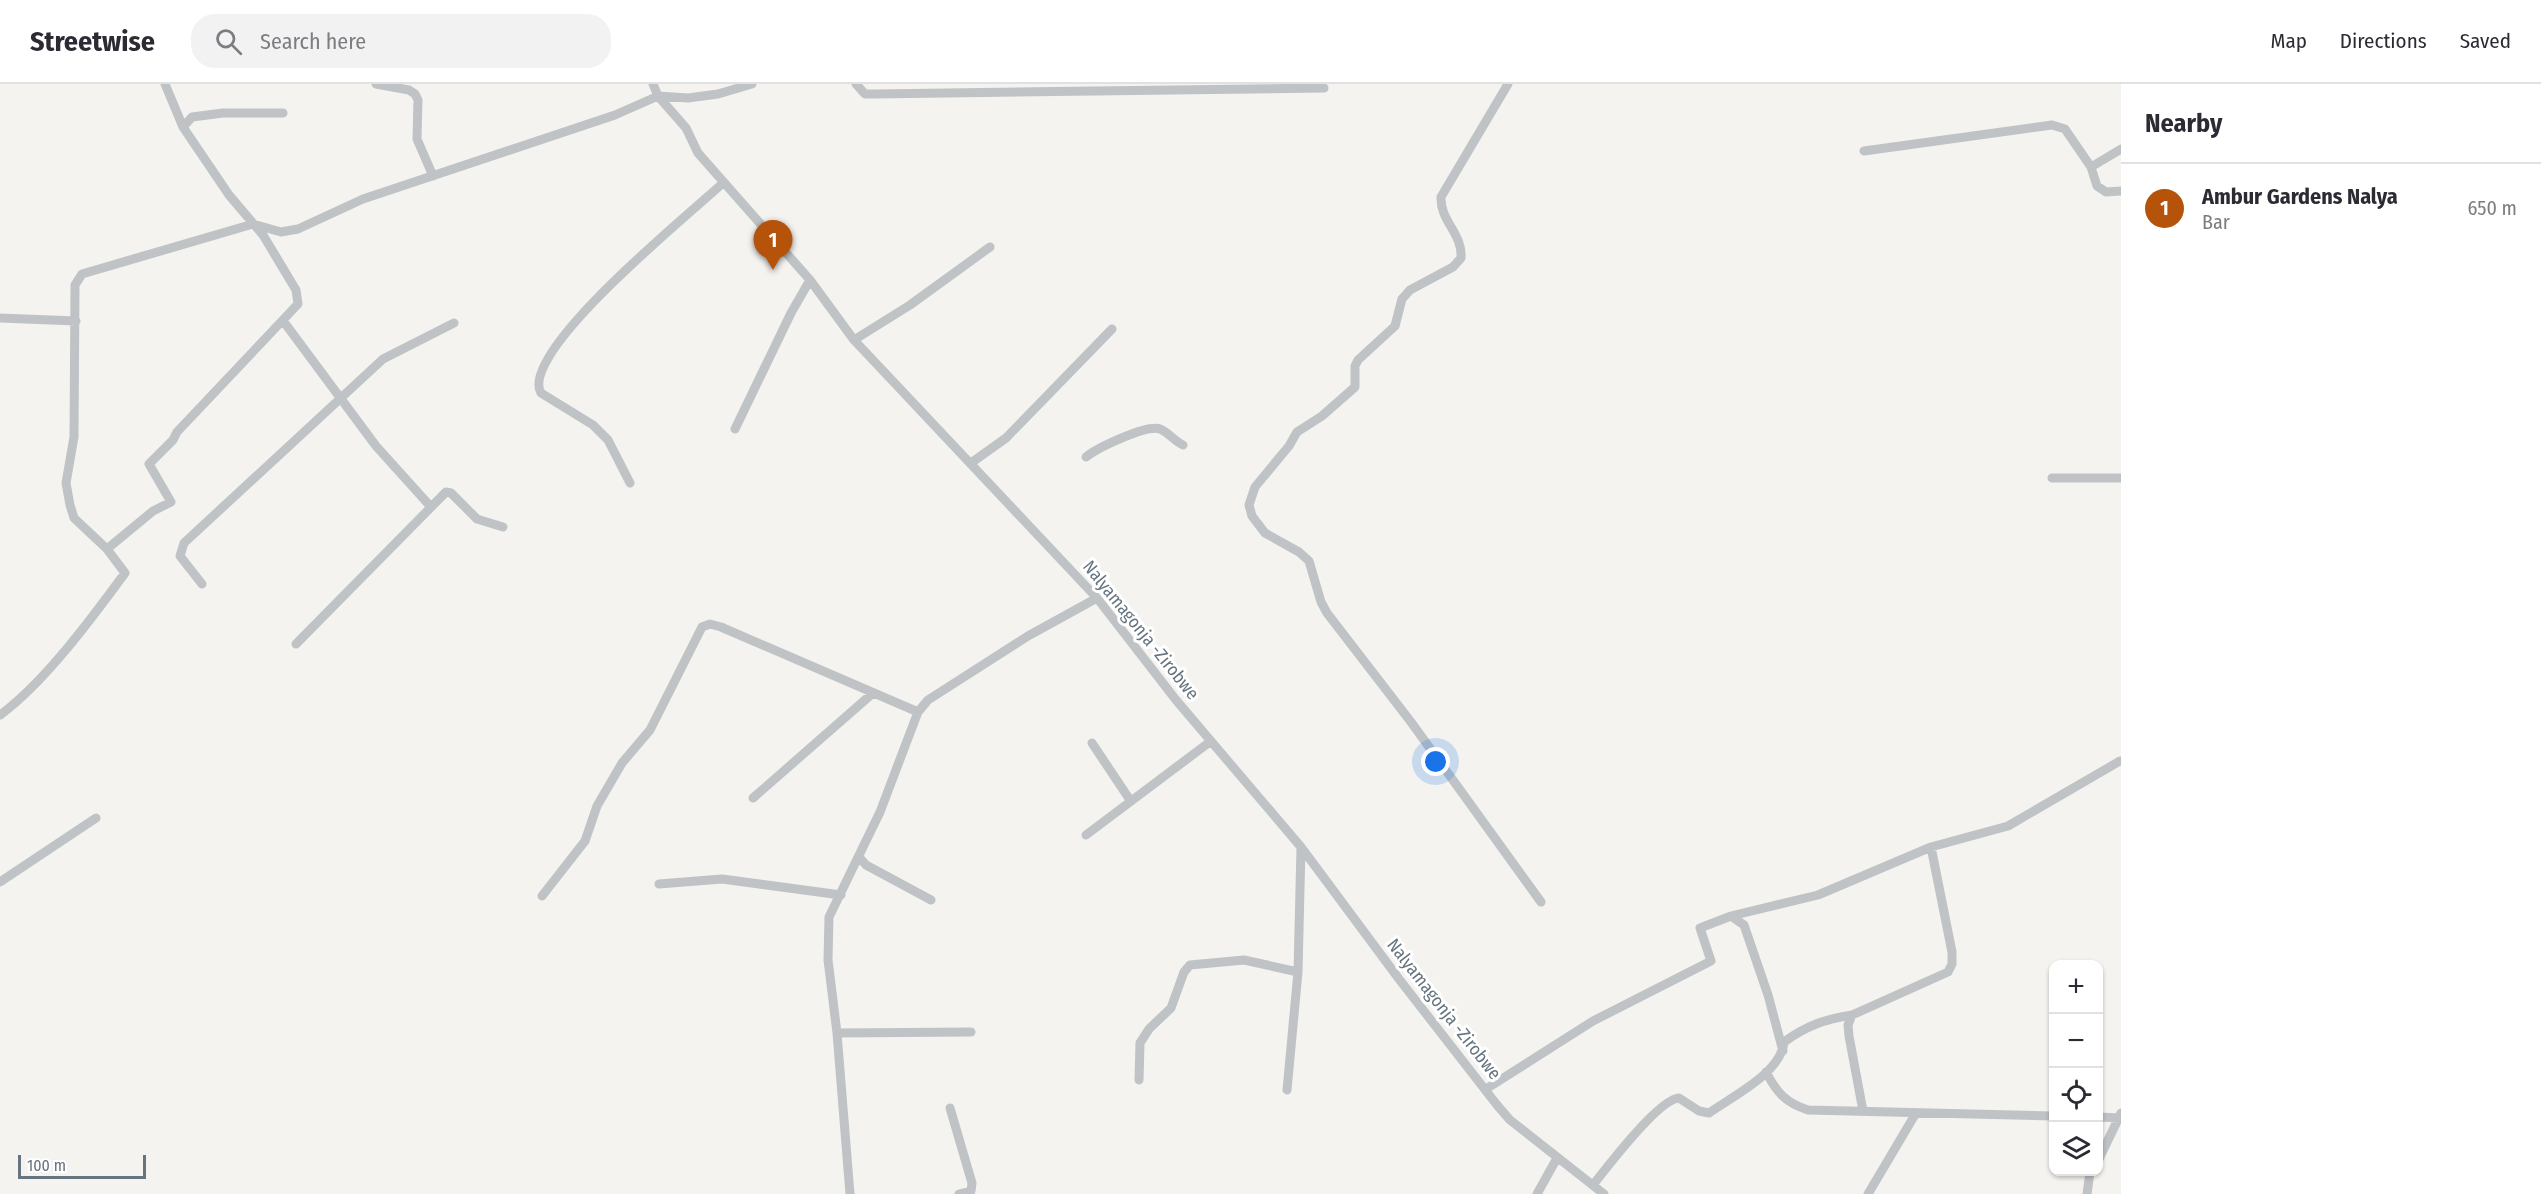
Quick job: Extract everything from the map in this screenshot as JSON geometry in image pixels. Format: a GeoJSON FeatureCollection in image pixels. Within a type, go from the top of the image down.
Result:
{"type":"FeatureCollection","features":[{"type":"Feature","properties":{"kind":"street"},"geometry":{"type":"LineString","coordinates":[[107,549],[153,511],[171,502],[149,464],[225,380],[284,322],[298,304],[299,297],[263,236],[229,195],[183,127],[165,84]]}},
{"type":"Feature","properties":{"kind":"street"},"geometry":{"type":"LineString","coordinates":[[376,84],[409,90],[415,94],[418,100],[417,139],[434,176]]}},
{"type":"Feature","properties":{"kind":"street","name":"Nalyamagonja -Zirobwe"},"geometry":{"type":"LineString","coordinates":[[653,84],[658,96],[686,128],[698,153],[810,280],[854,340],[1096,598],[1211,741],[1301,847],[1398,979],[1510,1120],[1604,1194]]}},
{"type":"Feature","properties":{"kind":"street"},"geometry":{"type":"LineString","coordinates":[[0,715],[15,705],[43,675],[124,573],[107,549],[74,518],[66,483],[74,437],[75,285],[82,274],[253,224],[280,232],[298,229],[363,199],[615,115],[658,96],[688,98],[718,94],[752,84]]}},
{"type":"Feature","properties":{"kind":"street"},"geometry":{"type":"LineString","coordinates":[[856,84],[866,94],[1049,87],[1323,88]]}},
{"type":"Feature","properties":{"kind":"street"},"geometry":{"type":"LineString","coordinates":[[1508,84],[1441,197],[1440,210],[1458,237],[1461,258],[1453,267],[1410,290],[1402,298],[1395,327],[1358,360],[1355,366],[1355,387],[1322,416],[1297,432],[1289,446],[1255,487],[1249,505],[1252,516],[1265,533],[1299,552],[1309,561],[1321,602],[1327,613],[1411,722],[1541,902]]}},
{"type":"Feature","properties":{"kind":"street"},"geometry":{"type":"LineString","coordinates":[[183,127],[192,117],[223,112],[284,112]]}},
{"type":"Feature","properties":{"kind":"street"},"geometry":{"type":"LineString","coordinates":[[1864,151],[2052,125],[2065,129],[2091,166],[2097,186],[2106,192],[2121,191]]}},
{"type":"Feature","properties":{"kind":"street"},"geometry":{"type":"LineString","coordinates":[[2091,166],[2121,149]]}},
{"type":"Feature","properties":{"kind":"street"},"geometry":{"type":"LineString","coordinates":[[630,483],[609,440],[593,425],[541,393],[537,387],[538,380],[547,359],[593,300],[723,183]]}},
{"type":"Feature","properties":{"kind":"street"},"geometry":{"type":"LineString","coordinates":[[854,340],[910,305],[990,246]]}},
{"type":"Feature","properties":{"kind":"street"},"geometry":{"type":"LineString","coordinates":[[735,429],[810,280]]}},
{"type":"Feature","properties":{"kind":"street"},"geometry":{"type":"LineString","coordinates":[[0,318],[76,321]]}},
{"type":"Feature","properties":{"kind":"street"},"geometry":{"type":"LineString","coordinates":[[284,322],[376,446],[431,507]]}},
{"type":"Feature","properties":{"kind":"street"},"geometry":{"type":"LineString","coordinates":[[202,584],[180,556],[184,543],[383,359],[454,323]]}},
{"type":"Feature","properties":{"kind":"street"},"geometry":{"type":"LineString","coordinates":[[971,463],[1006,438],[1112,329]]}},
{"type":"Feature","properties":{"kind":"street"},"geometry":{"type":"LineString","coordinates":[[1086,457],[1150,428],[1161,429],[1183,445]]}},
{"type":"Feature","properties":{"kind":"street"},"geometry":{"type":"LineString","coordinates":[[2052,478],[2121,478]]}},
{"type":"Feature","properties":{"kind":"street"},"geometry":{"type":"LineString","coordinates":[[296,644],[431,507],[449,492],[477,519],[502,527]]}},
{"type":"Feature","properties":{"kind":"street"},"geometry":{"type":"LineString","coordinates":[[850,1194],[837,1033],[828,960],[829,918],[880,812],[918,712],[928,700],[986,662],[1096,598]]}},
{"type":"Feature","properties":{"kind":"street"},"geometry":{"type":"LineString","coordinates":[[542,896],[585,841],[597,806],[622,763],[650,730],[702,627],[711,624],[721,627],[918,712]]}},
{"type":"Feature","properties":{"kind":"street"},"geometry":{"type":"LineString","coordinates":[[753,798],[873,693]]}},
{"type":"Feature","properties":{"kind":"street"},"geometry":{"type":"LineString","coordinates":[[1086,835],[1211,741]]}},
{"type":"Feature","properties":{"kind":"street"},"geometry":{"type":"LineString","coordinates":[[1092,743],[1130,800]]}},
{"type":"Feature","properties":{"kind":"street"},"geometry":{"type":"LineString","coordinates":[[1486,1089],[1593,1021],[1711,961],[1700,928],[1731,916],[1818,895],[1931,847],[2008,826],[2120,761]]}},
{"type":"Feature","properties":{"kind":"street"},"geometry":{"type":"LineString","coordinates":[[0,882],[96,818]]}},
{"type":"Feature","properties":{"kind":"street"},"geometry":{"type":"LineString","coordinates":[[1287,1090],[1298,972],[1301,847]]}},
{"type":"Feature","properties":{"kind":"street"},"geometry":{"type":"LineString","coordinates":[[1593,1185],[1631,1139],[1668,1101],[1679,1098],[1699,1111],[1709,1113],[1767,1072],[1783,1052],[1784,1042],[1809,1025],[1822,1020],[1852,1015],[1948,972],[1952,964],[1952,952],[1931,847]]}},
{"type":"Feature","properties":{"kind":"street"},"geometry":{"type":"LineString","coordinates":[[858,857],[866,865],[931,900]]}},
{"type":"Feature","properties":{"kind":"street"},"geometry":{"type":"LineString","coordinates":[[659,884],[722,879],[841,895]]}},
{"type":"Feature","properties":{"kind":"street"},"geometry":{"type":"LineString","coordinates":[[1731,916],[1744,926],[1768,995],[1783,1052]]}},
{"type":"Feature","properties":{"kind":"street"},"geometry":{"type":"LineString","coordinates":[[1139,1080],[1140,1044],[1149,1029],[1171,1008],[1186,968],[1216,961],[1244,960],[1298,972]]}},
{"type":"Feature","properties":{"kind":"street"},"geometry":{"type":"LineString","coordinates":[[1852,1015],[1848,1025],[1849,1036],[1863,1111]]}},
{"type":"Feature","properties":{"kind":"street"},"geometry":{"type":"LineString","coordinates":[[837,1033],[971,1032]]}},
{"type":"Feature","properties":{"kind":"street"},"geometry":{"type":"LineString","coordinates":[[1767,1072],[1780,1096],[1792,1105],[1808,1110],[2049,1116]]}},
{"type":"Feature","properties":{"kind":"street"},"geometry":{"type":"LineString","coordinates":[[950,1108],[972,1183],[971,1191],[959,1194]]}},
{"type":"Feature","properties":{"kind":"street"},"geometry":{"type":"LineString","coordinates":[[1868,1194],[1916,1113]]}},
{"type":"Feature","properties":{"kind":"street"},"geometry":{"type":"LineString","coordinates":[[2103,1117],[2120,1116],[2103,1151]]}},
{"type":"Feature","properties":{"kind":"street"},"geometry":{"type":"LineString","coordinates":[[1537,1194],[1557,1158]]}},
{"type":"Feature","properties":{"kind":"street"},"geometry":{"type":"LineString","coordinates":[[2087,1194],[2089,1176]]}},
{"type":"Feature","properties":{"kind":"place","name":"Ambur Gardens Nalya"},"geometry":{"type":"Point","coordinates":[773,270]}}]}
